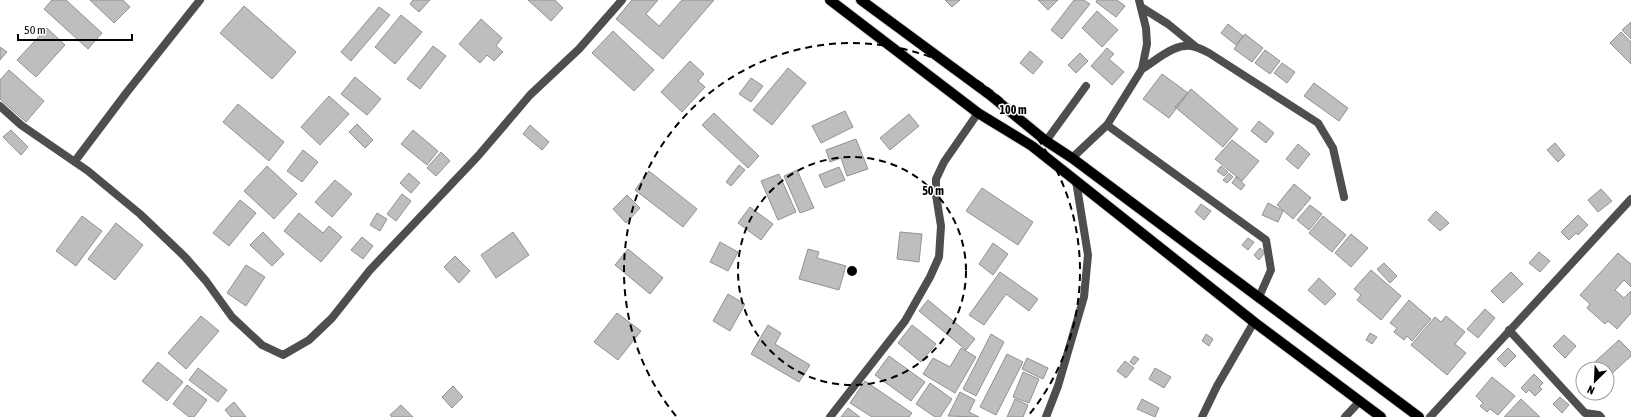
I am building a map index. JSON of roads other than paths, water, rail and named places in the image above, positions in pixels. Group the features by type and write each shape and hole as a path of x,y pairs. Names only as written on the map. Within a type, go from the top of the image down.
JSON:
{"main road":[{"path":"830,0 978,113 1032,146 1254,322 1381,417"},
{"path":"860,0 990,95 1046,141 1072,158 1419,417"}],"street":[{"path":"75,161 127,92 200,0"},
{"path":"0,106 21,125 75,161 140,214 185,257 206,281 232,317 262,345 283,355 309,340 332,318 370,270 478,156 530,95 579,49 622,0"},
{"path":"1140,3 1195,46 1209,53 1318,123 1333,148 1344,197"},
{"path":"1072,158 1107,125 1142,69 1147,44 1146,28 1140,3"},
{"path":"1142,69 1174,49 1184,46 1195,46"},
{"path":"1046,141 1086,86"},
{"path":"830,417 905,321 930,277 939,257 941,226 936,195 936,179 944,162 978,113"},
{"path":"1107,125 1266,240 1271,270 1259,297"},
{"path":"1046,417 1058,386 1084,297 1088,256 1076,181"},
{"path":"1430,417 1631,199"},
{"path":"1202,417 1254,322"},
{"path":"1509,330 1585,413 1599,415 1601,417"},
{"path":"1345,417 1360,401"}]}
